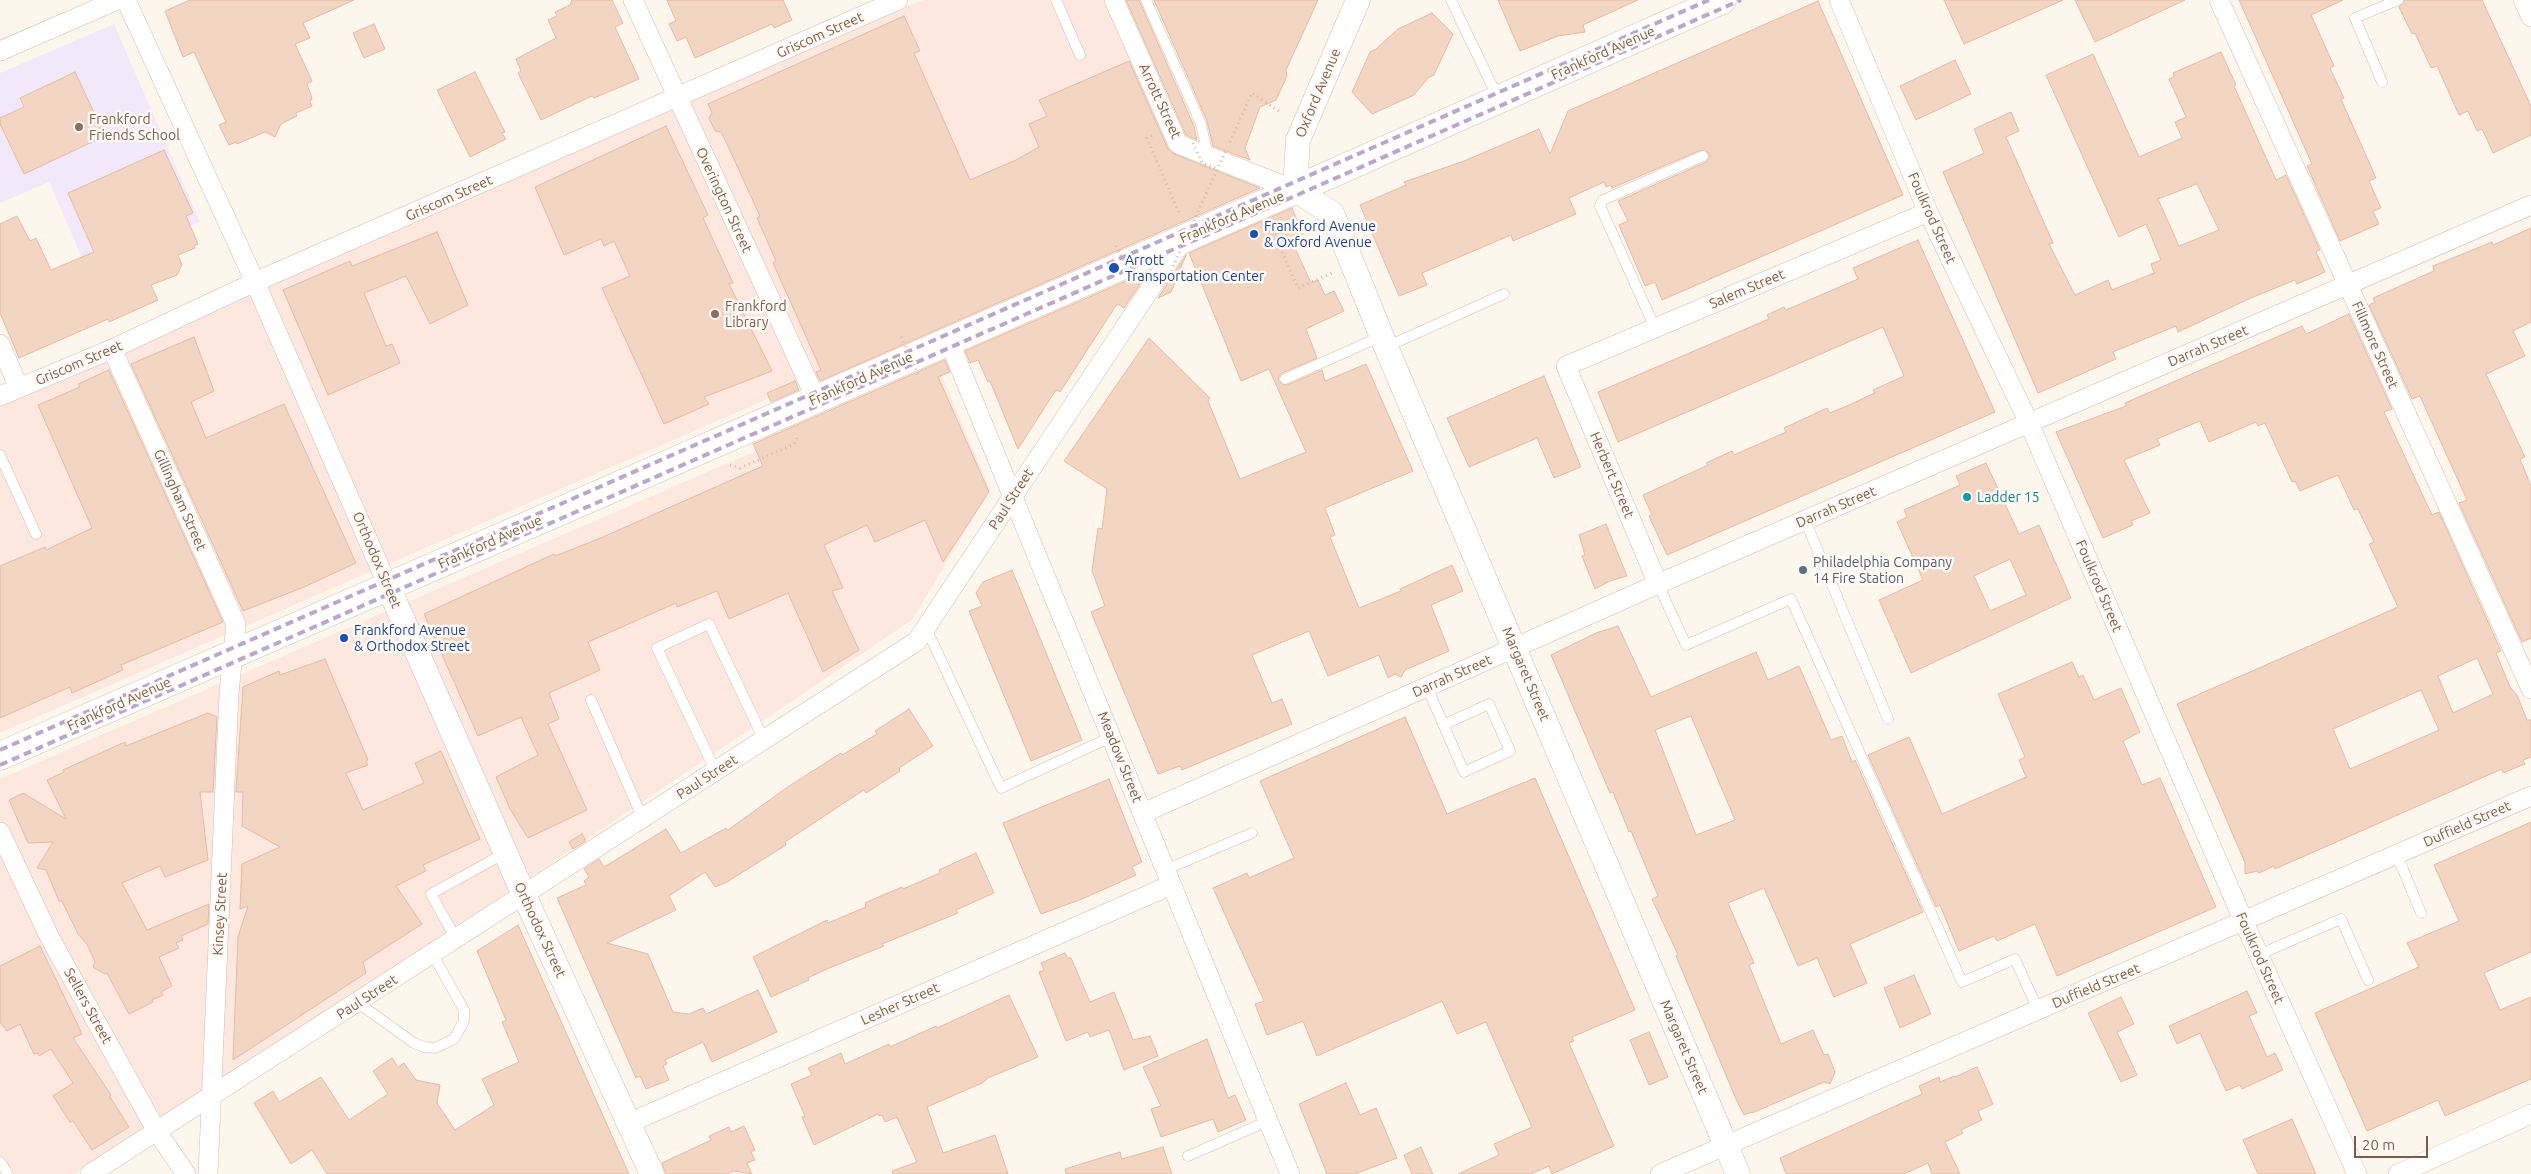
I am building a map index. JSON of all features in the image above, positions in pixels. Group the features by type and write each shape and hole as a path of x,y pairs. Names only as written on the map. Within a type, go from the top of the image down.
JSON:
{"main road":[{"name":"Frankford Avenue","path":"0,756 949,341 1182,225 1295,190 1722,0"}],"street":[{"path":"0,51 117,0"},
{"name":"Orthodox Street","path":"126,0 255,282 524,895 652,1174"},
{"name":"Overington Street","path":"632,0 816,399"},
{"name":"Griscom Street","path":"0,396 112,350 255,282 898,0"},
{"name":"Arrott Street","path":"1114,0 1178,144 1213,162 1295,190"},
{"name":"Oxford Avenue","path":"1295,190 1298,140 1358,0"},
{"name":"Foulkrod Street","path":"1839,0 1928,212 2029,423 2258,955 2357,1174"},
{"name":"Fillmore Street","path":"2219,0 2531,689"},
{"path":"2523,0 2531,17"},
{"name":"Margaret Street","path":"1295,190 1332,214 1384,341 1738,1174"},
{"name":"Darrah Street","path":"1143,813 1658,584 2531,205"},
{"name":"Salem Street","path":"1566,366 1928,212"},
{"name":"Paul Street","path":"90,1174 156,1130 433,955 917,641 1012,497 1182,225"},
{"name":"Meadow Street","path":"949,341 1290,1174"},
{"path":"0,344 19,388"},
{"name":"Gillingham Street","path":"112,350 236,624 234,654"},
{"name":"Herbert Street","path":"1566,366 1658,584"},
{"name":"Kinsey Street","path":"208,1174 230,693 234,654"},
{"name":"Duffield Street","path":"1660,1174 2531,796"},
{"name":"Sellers Street","path":"0,832 50,938 156,1130 186,1174"},
{"name":"Lesher Street","path":"629,1123 1168,877"},
{"path":"2398,1174 2531,1114"}],"lane":[{"path":"1056,0 1080,55"},
{"path":"1146,0 1201,124 1213,162"},
{"path":"1451,0 1498,99"},
{"path":"2382,82 2355,18 2398,0"},
{"path":"1655,328 1600,206 1603,200 1703,156"},
{"path":"1285,379 1504,294"},
{"path":"0,455 36,534"},
{"path":"1805,520 1888,719"},
{"path":"1658,584 1686,645 1791,599 1962,982 2015,958 2038,1010"},
{"path":"716,772 658,648 709,624 764,740"},
{"path":"926,628 1001,788 1111,737"},
{"path":"1427,687 1464,772 1510,751 1489,704 1444,725"},
{"path":"591,700 643,819"},
{"path":"1168,877 1252,833"},
{"path":"456,939 431,894 506,852"},
{"path":"2397,855 2421,913"},
{"path":"2258,955 2340,919 2368,980"},
{"path":"358,1003 414,1043 424,1047 435,1048 454,1039 464,1021 464,1010 433,955"},
{"path":"1188,1156 1268,1120"},
{"path":"0,1162 8,1174"}],"path":[{"path":"1167,280 1213,162 1252,93 1280,112"},
{"path":"1147,138 1182,225"},
{"path":"1193,144 1202,163 1213,162"},
{"path":"1274,234 1298,288 1352,264"},
{"path":"1116,246 1134,281"},
{"path":"901,337 919,376"},
{"path":"740,468 794,444 798,435"}],"shaded area":[{"path":"923,0 1106,0 1202,210 0,733 0,404"},
{"name":"Frankford Friends School","path":"114,24 200,222 88,271 49,182 0,203 0,73"},
{"path":"940,371 990,490 912,620 534,875 75,1174 0,1174 0,779"}],"building":[{"path":"190,0 354,0 303,23 310,38 295,44 312,81 307,84 312,98 310,102 312,106 296,113 297,116 281,124 275,137 265,132 237,144 236,142 229,145 219,125 226,122 194,52 183,57 165,11"},
{"path":"572,0 612,0 623,23 615,27 639,79 594,98 592,96 541,120 518,73 521,71 516,59 556,38 548,20 557,16 555,12 570,5"},
{"path":"667,0 783,0 792,20 774,28 772,24 695,58 686,37 677,41 669,24 676,21"},
{"path":"1126,0 1139,0 1194,126 1197,140 1186,135"},
{"path":"1154,0 1318,0 1286,70 1287,76 1276,100 1260,107 1245,148 1250,160 1213,146 1207,121"},
{"path":"1498,0 1638,0 1583,25 1585,32 1558,36 1520,51"},
{"path":"1944,0 2063,0 1964,44"},
{"path":"2075,0 2185,0 2095,42"},
{"path":"2239,0 2343,0 2311,15 2334,66 2330,68 2344,98 2341,99 2376,178 2369,181 2381,208 2373,211 2379,224 2340,241 2307,166 2312,164"},
{"path":"2405,0 2482,0 2531,106 2531,135 2493,153 2482,129 2477,131 2468,111 2459,115 2437,66 2431,68 2415,33 2412,34 2399,7"},
{"path":"1818,1 1903,195 1662,300 1655,282 1645,286 1619,225 1628,221 1618,201 1706,162 1710,157 1709,153 1701,150 1612,188 1611,185 1606,187 1604,182 1569,198 1576,214 1513,241 1511,235 1422,273 1427,285 1399,296 1360,205 1406,185 1404,182 1464,161 1539,129 1550,154 1568,111"},
{"path":"1432,13 1453,34 1434,75 1428,78 1414,95 1372,114 1352,92 1370,52 1398,29"},
{"path":"904,16 920,51 914,53 970,180 1016,160 1039,147 1029,124 1047,116 1039,100 1129,61 1168,149 1174,154 1260,188 820,381 816,372 821,370 773,263 776,261 757,218 760,216 721,132 715,131 709,118 712,113 708,104"},
{"path":"374,24 385,49 364,58 353,33"},
{"path":"2221,52 2276,180 2286,175 2320,250 2316,252 2325,272 2297,284 2295,280 2178,332 2176,326 2113,352 2116,359 2038,393 1943,172 1984,153 1974,129 2011,112 2019,131 2006,137 2053,243 2049,244 2075,295 2108,280 2112,290 2154,273 2151,264 2161,260 2146,224 2119,237 2046,75 2093,54 2139,157 2182,138 2175,122 2186,117 2169,79 2174,77 2173,73","holes":["2197,184 2219,230 2179,246 2158,199"]},
{"path":"1955,60 1971,94 1916,120 1900,86"},
{"path":"75,72 105,136 24,174 0,124 0,118 24,107 20,98"},
{"path":"475,72 505,132 502,133 506,139 470,157 437,90"},
{"path":"666,126 708,215 703,218 733,283 729,284 772,371 704,397 709,404 664,424 602,288 630,276 614,241 604,246 601,239 564,255 535,187"},
{"path":"164,150 193,213 186,216 198,244 194,246 195,248 178,255 182,265 177,275 151,285 158,300 109,322 108,319 19,358 0,313 0,224 17,216 30,241 36,238 51,270 94,252 68,193"},
{"path":"1292,208 1303,234 1291,239 1311,283 1318,280 1325,295 1334,291 1344,311 1306,329 1317,358 1282,373 1278,378 1279,382 1287,385 1322,370 1325,381 1366,364 1413,471 1325,508 1335,535 1330,537 1359,608 1401,591 1400,589 1452,565 1463,591 1431,605 1449,651 1405,670 1401,677 1395,674 1388,678 1379,655 1328,676 1309,631 1252,655 1272,703 1282,699 1292,724 1182,770 1180,766 1158,774 1091,612 1105,606 1092,571 1098,528 1102,529 1107,489 1064,461 1149,338 1210,398 1208,401 1240,479 1306,452 1269,369 1241,381 1189,253"},
{"path":"2531,228 2531,322 2513,331 2525,356 2486,374 2525,457 2520,459 2531,486 2531,638 2522,642 2459,503 2467,500 2420,396 2412,399 2369,305 2375,302 2373,298 2434,271 2433,266 2492,242 2493,245"},
{"path":"437,232 468,305 430,324 406,276 364,293 386,346 392,344 400,363 328,395 283,290 350,261 352,266"},
{"path":"1918,240 1995,412 1667,555 1649,516 1652,515 1643,495 1708,465 1706,463 1732,451 1734,455 1786,432 1784,428 1827,408 1830,413 1849,405 1875,393 1873,390 1904,376 1883,327 1618,442 1598,392 1769,319 1767,315 1784,307 1786,310 1858,279 1853,268"},
{"path":"1186,255 1171,292 1158,298"},
{"path":"1149,271 1124,308 1117,304 1060,392 1056,390 1018,449 990,381 988,382 978,360 970,363 965,351"},
{"path":"2349,314 2392,409 2384,412 2432,515 2439,512 2501,651 2496,653 2510,687 2517,695 2527,720 2531,720 2531,757 2523,760 2525,764 2503,773 2502,769 2275,869 2274,866 2259,873 2257,871 2245,874 2245,863 2177,704 2398,607 2369,544 2374,542 2358,509 2354,510 2338,475 2300,491 2295,481 2292,482 2265,423 2258,426 2256,422 2209,442 2200,421 2157,439 2160,445 2124,460 2150,513 2131,521 2133,525 2103,538 2056,432 2126,406 2125,403 2302,326 2306,334","holes":["2477,658 2493,694 2453,713 2438,676","2421,690 2439,730 2350,769 2333,729"]},
{"path":"194,337 214,391 191,402 206,438 284,404 356,563 304,587 243,611 131,364"},
{"path":"945,360 950,372 938,377 989,492 943,562 925,520 875,542 867,525 824,545 843,588 832,591 859,650 823,672 788,593 729,619 717,591 677,607 676,603 588,642 600,670 549,693 559,719 548,724 587,810 528,838 510,809 496,777 538,755 521,717 478,736 424,614 554,554 555,556 603,537 763,466 753,444"},
{"path":"109,370 223,622 121,665 123,670 72,693 70,687 0,718 0,566 45,547 46,550 92,528 38,405 80,387 78,384"},
{"path":"1544,376 1581,467 1554,478 1537,438 1469,467 1447,418"},
{"path":"795,381 799,390 771,402 767,393"},
{"path":"1986,463 2019,534 2039,525 2071,598 1911,673 1879,600 1923,580 1897,522 1907,517 1904,510 1960,485 1956,476","holes":["2010,559 2026,595 1990,611 1974,576"]},
{"path":"1606,524 1627,576 1610,581 1595,589 1582,556 1585,555 1579,535"},
{"path":"1012,570 1082,740 1031,761 969,611 982,606 976,593 983,582"},
{"path":"1618,626 1651,697 1756,652 1768,680 1799,666 1831,740 1842,736 1852,762 1855,760 1923,912 1850,944 1867,983 1834,997 1817,958 1798,966 1764,888 1728,903 1754,963 1749,965 1781,1044 1813,1030 1824,1055 1828,1054 1835,1072 1830,1084 1824,1082 1744,1115 1676,956 1678,955 1652,899 1658,896 1631,831 1629,832 1613,792 1610,793 1551,655 1596,633","holes":["1691,716 1735,820 1696,835 1655,730"]},
{"path":"325,659 368,760 366,761 368,765 346,773 363,810 424,783 415,763 441,751 480,839 423,865 426,871 396,886 422,924 363,962 366,973 233,1060 238,937 248,906 240,909 242,864 280,847 242,826 243,792 236,792 243,687 279,671 280,675"},
{"path":"2072,662 2079,677 2083,675 2094,700 2121,688 2140,732 2123,741 2142,785 2160,778 2216,907 2057,976 2035,924 1997,941 1994,936 1959,951 1940,905 1936,907 1868,755 1909,737 1942,814 2026,777 2019,760 2025,757 1998,694"},
{"path":"909,709 933,746 899,768 900,771 866,793 864,790 785,842 786,845 727,882 715,887 705,872 669,896 676,910 607,943 648,954 673,1012 689,1014 703,1008 706,1014 758,990 777,1032 712,1062 703,1042 665,1060 667,1064 663,1066 669,1080 646,1089 640,1076 636,1078 557,898 586,885 584,881 589,877 584,869 599,859 604,867 666,829 681,853 726,828 728,830 789,786 841,753 842,755 877,734 875,731"},
{"path":"208,713 217,717 213,792 200,792 208,860 165,877 160,866 122,883 147,930 209,904 208,924 181,936 183,940 176,943 179,948 159,957 172,986 161,992 163,995 152,1000 153,1002 129,1014 107,973 105,974 93,967 95,962 87,944 78,934 62,901 59,901 46,870 37,868 53,842 28,843 9,800 23,793 66,819 47,780 64,772 63,770 125,742 126,746"},
{"path":"1405,717 1447,814 1535,778 1635,1010 1572,1037 1574,1041 1569,1043 1614,1146 1552,1174 1549,1166 1531,1174 1458,1174 1499,1155 1494,1144 1532,1127 1486,1022 1457,1034 1442,1001 1317,1056 1303,1021 1267,1035 1255,1004 1264,1001 1213,888 1247,873 1249,878 1294,858 1260,781"},
{"path":"1109,779 1142,862 1132,867 1136,875 1082,899 1041,914 1003,823"},
{"path":"2531,822 2531,952 2484,973 2500,1010 2531,997 2531,1079 2445,1116 2438,1100 2367,1131 2315,1013 2419,967 2407,943 2459,921 2434,865"},
{"path":"582,834 586,841 573,849 569,842"},
{"path":"976,853 994,893 956,910 958,913 882,944 884,946 827,969 808,978 809,980 771,997 753,957 827,920 828,923 866,907 865,903 940,873 939,870"},
{"path":"518,925 629,1174 327,1174 312,1150 291,1164 254,1103 273,1091 279,1102 321,1077 349,1120 388,1094 373,1071 392,1058 398,1067 404,1063 416,1080 440,1085 437,1103 455,1130 494,1105 482,1079 519,1062 502,1022 506,1020 477,951"},
{"path":"40,946 82,1034 73,1038 111,1095 110,1097 129,1127 92,1150 73,1121 70,1122 53,1096 73,1083 51,1049 39,1056 38,1053 34,1054 20,1024 7,1031 0,1022 0,966"},
{"path":"1065,953 1068,958 1071,958 1090,1002 1114,992 1133,1040 1150,1036 1158,1056 1124,1070 1109,1030 1090,1037 1088,1032 1066,1041 1039,972 1044,970 1041,963"},
{"path":"1914,975 1931,1014 1900,1028 1884,988"},
{"path":"2247,991 2257,1013 2249,1016 2267,1057 2275,1053 2283,1070 2242,1089 2240,1085 2226,1091 2200,1033 2177,1044 2169,1026"},
{"path":"1009,995 1038,1057 927,1107 943,1153 995,1135 1008,1174 893,1174 892,1171 917,1162 897,1117 885,1122 882,1115 879,1116 878,1114 814,1145 802,1117 805,1116 791,1084 812,1075 808,1068 841,1053 845,1064 889,1044 890,1047 936,1026 937,1028"},
{"path":"2121,997 2134,1024 2117,1032 2137,1075 2121,1082 2088,1013"},
{"path":"1649,1032 1668,1077 1649,1085 1630,1040"},
{"path":"1207,1039 1228,1098 1235,1095 1246,1120 1218,1132 1213,1119 1161,1137 1151,1109 1161,1106 1143,1067"},
{"path":"1977,1067 1993,1104 1978,1111 1982,1120 1961,1130 1963,1133 1945,1142 1960,1174 1932,1174 1928,1163 1904,1174 1786,1174 1780,1158 1922,1094 1919,1086 1939,1077 1940,1082"},
{"path":"1346,1083 1360,1115 1376,1108 1397,1158 1355,1174 1327,1174 1299,1104"},
{"path":"2292,1119 2316,1174 2258,1174 2243,1140"},
{"path":"744,1126 755,1150 751,1152 755,1160 747,1163 752,1174 734,1171 727,1174 666,1174 662,1163 711,1140 709,1136 729,1127 731,1132"},
{"path":"1163,1147 1172,1174 1066,1174 1065,1169 1120,1152 1122,1159"},
{"path":"1421,1147 1433,1174 1412,1174 1404,1155"}],"railway":[{"path":"0,750 1709,0"},
{"path":"0,765 1741,0"}],"place":[{"name":"Frankford Friends School","path":"79,127"},
{"name":"Frankford Avenue & Oxford Avenue","path":"1254,234"},
{"name":"Arrott Transportation Center","path":"1114,268"},
{"name":"Frankford Library","path":"715,314"},
{"name":"Ladder 15","path":"1967,497"},
{"name":"Philadelphia Company 14 Fire Station","path":"1803,570"},
{"name":"Frankford Avenue & Orthodox Street","path":"344,638"}]}
